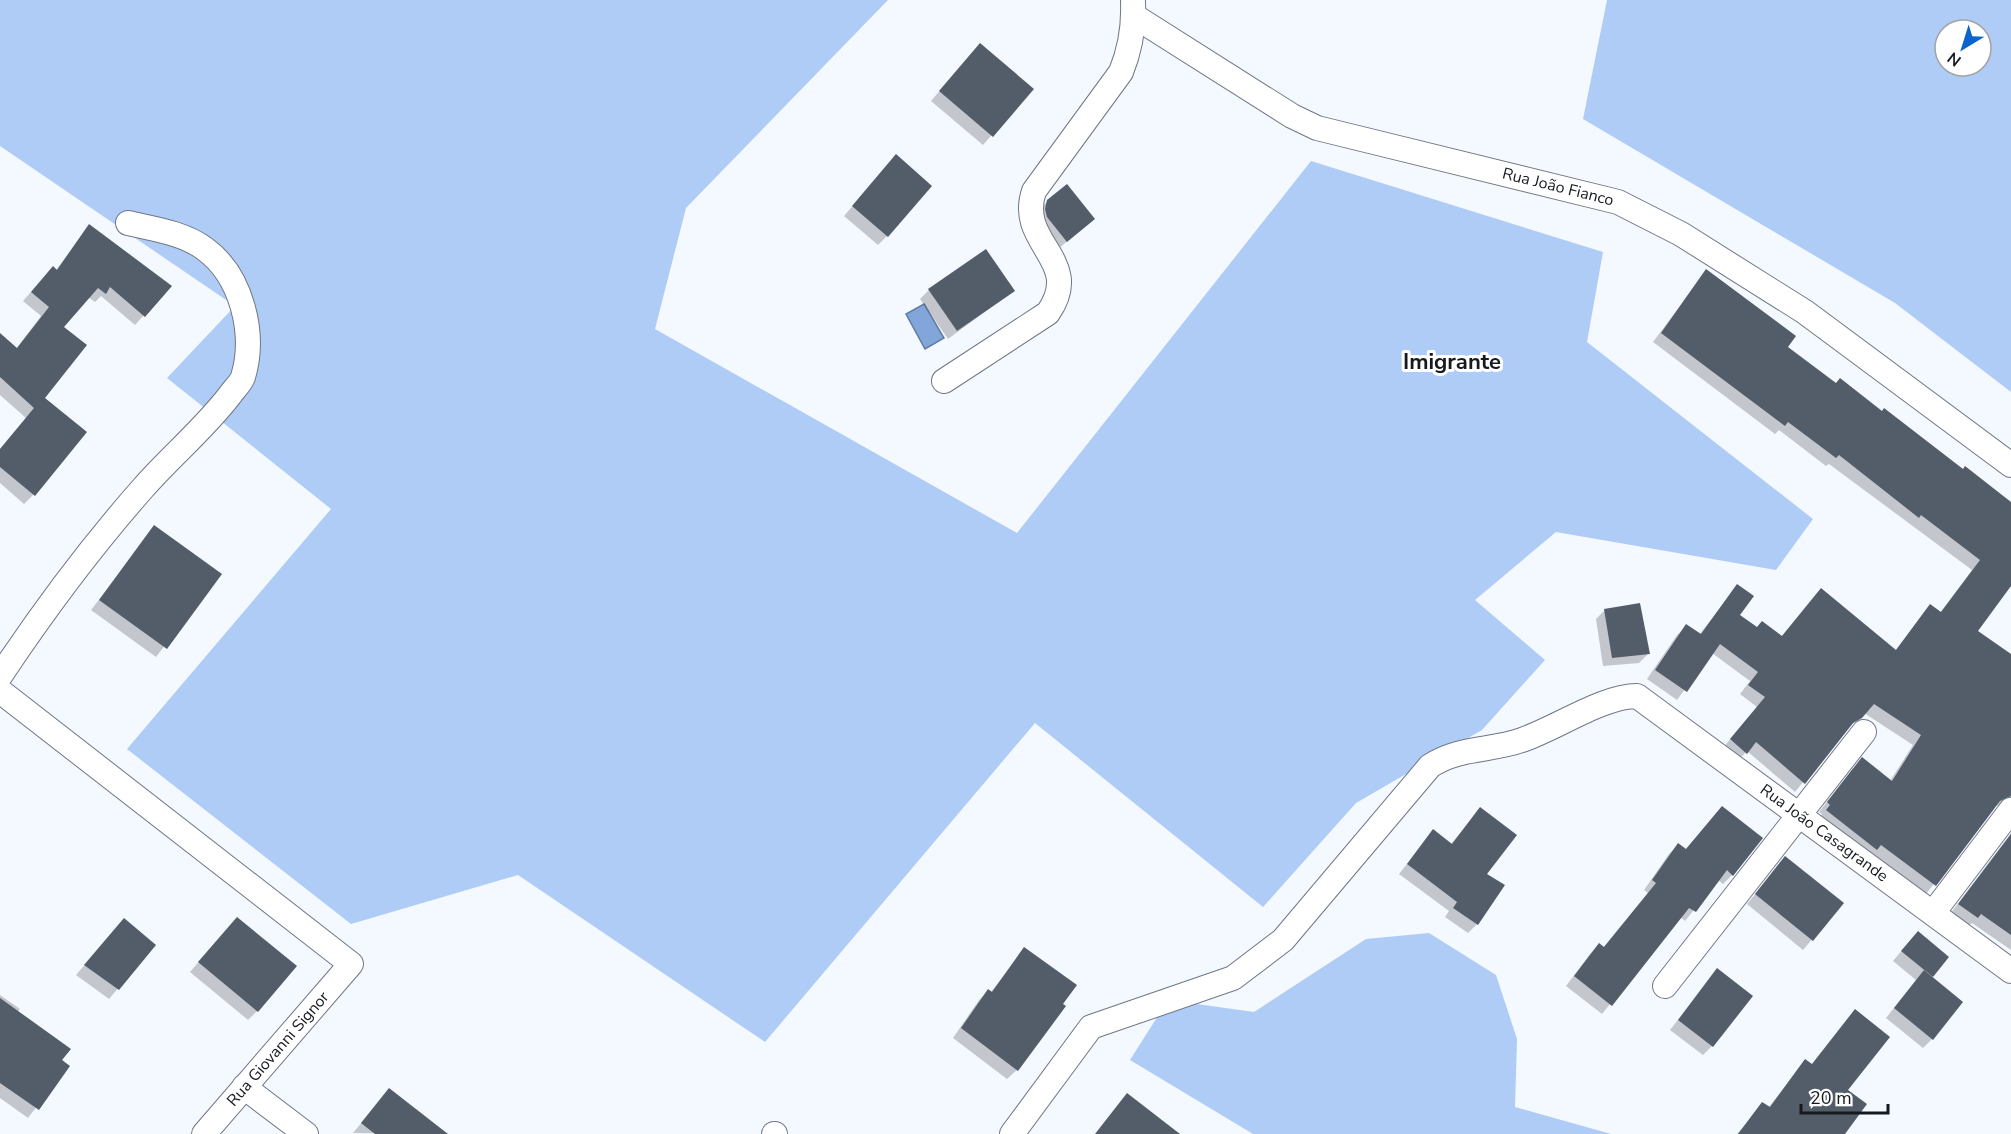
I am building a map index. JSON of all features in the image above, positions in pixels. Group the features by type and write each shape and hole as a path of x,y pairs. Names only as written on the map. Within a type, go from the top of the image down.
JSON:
{"street":[{"path":"944,381 1048,313 1056,302 1061,290 1061,277 1031,221 1029,205 1034,191 1120,72 1127,57 1133,8"},
{"name":"Rua João Fianco","path":"1133,8 1292,116 1317,128 1618,202 1681,234 1805,312 2011,465"},
{"path":"0,676 50,602 87,554 144,486 213,417 242,379 248,345 247,320 221,263 204,248 185,238 128,223"},
{"name":"Rua Giovanni Signor","path":"0,691 351,963 204,1134"},
{"name":"Rua João Casagrande","path":"1012,1134 1091,1027 1233,978 1282,940 1372,837 1419,776 1442,758 1456,753 1521,741 1564,724 1613,698 1637,696 2011,971"},
{"path":"1665,986 1864,732"},
{"path":"1933,913 2011,810"},
{"path":"244,1087 306,1134"}],"shaded area":[{"path":"0,0 888,0 686,208 655,329 1017,533 1311,161 1603,252 1587,342 1813,519 1776,570 1556,532 1475,600 1545,660 1482,730 1356,803 1263,907 1035,723 765,1042 518,875 351,924 127,749 331,509 167,378 235,306 0,146"},
{"path":"1607,0 2011,0 2011,392 1895,303 1583,119"},
{"path":"924,304 944,338 925,349 906,314"},
{"path":"1429,933 1496,975 1517,1039 1515,1107 1611,1134 1253,1134 1130,1060 1168,1000 1254,1012 1366,939"}],"building":[{"path":"980,43 1034,89 993,137 939,91"},
{"path":"896,154 932,186 888,237 852,206"},
{"path":"1067,184 1095,219 1067,242 1047,217 1045,209 1047,200"},
{"path":"89,224 172,286 145,317 110,287 106,294 98,288 64,327 87,345 45,398 87,432 35,496 0,467 0,449 34,408 0,377 0,333 17,348 49,307 31,292 53,266 57,270"},
{"path":"986,249 1015,291 957,331 928,289"},
{"path":"1706,269 1796,336 1788,347 1836,383 1840,378 1882,411 1884,408 1963,469 1965,466 2011,502 2011,586 1978,631 2011,654 2011,796 2000,801 1936,886 1881,845 1877,850 1826,810 1830,805 1827,802 1862,757 1892,781 1921,735 1874,704 1862,718 1853,723 1805,784 1756,742 1747,754 1730,739 1765,697 1748,685 1758,672 1720,644 1687,692 1655,670 1686,624 1701,634 1737,584 1754,596 1740,615 1757,627 1762,621 1782,636 1821,588 1896,650 1930,604 1941,612 1980,560 1921,515 1919,518 1839,455 1836,458 1788,422 1785,426 1661,333"},
{"path":"154,525 222,574 167,649 99,600"},
{"path":"1640,603 1650,654 1612,658 1604,609"},
{"path":"1722,806 1763,838 1733,876 1727,870 1696,912 1689,908 1612,1006 1574,976 1599,943 1604,947 1656,883 1652,880 1678,843 1686,849"},
{"path":"1480,807 1517,835 1487,874 1505,885 1478,925 1453,908 1457,902 1407,864 1433,829 1452,844"},
{"path":"2011,834 2011,935 1981,914 1978,918 1958,904"},
{"path":"1785,856 1844,903 1813,941 1755,894"},
{"path":"237,917 297,966 258,1012 198,962"},
{"path":"124,918 156,945 119,990 84,965"},
{"path":"1918,931 1949,957 1933,977 1901,951"},
{"path":"1024,947 1077,985 1063,1004 1066,1006 1018,1071 961,1028 988,989 992,992"},
{"path":"1717,968 1753,996 1713,1047 1678,1020"},
{"path":"1924,970 1963,1002 1933,1040 1894,1008"},
{"path":"0,998 71,1049 62,1060 70,1066 39,1110 0,1083"},
{"path":"1855,1009 1890,1037 1848,1090 1867,1104 1845,1134 1738,1134 1762,1102 1770,1107 1805,1059 1812,1064"},
{"path":"389,1088 448,1134 375,1134 361,1123"},
{"path":"1127,1093 1180,1134 1095,1134"}],"district":[{"name":"Imigrante","path":"1452,362"}]}
